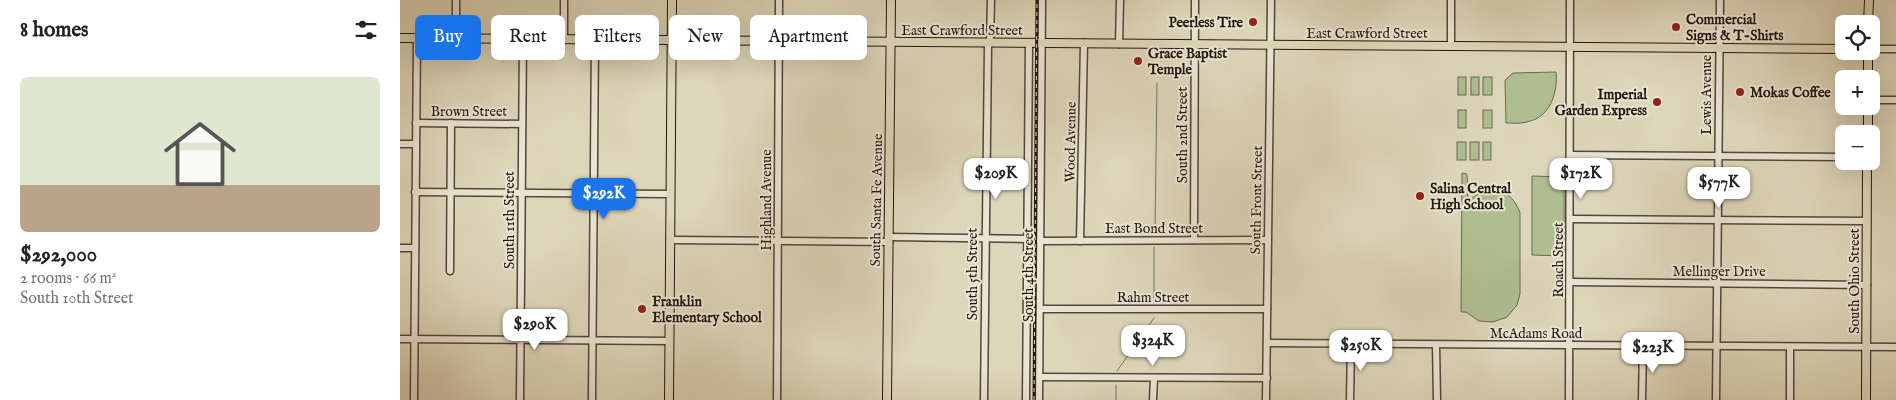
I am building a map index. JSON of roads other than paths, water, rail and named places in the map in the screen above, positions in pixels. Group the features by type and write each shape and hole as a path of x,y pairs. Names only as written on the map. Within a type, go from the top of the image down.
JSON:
{"main road":[{"path":"672,0 672,15"},
{"name":"South Santa Fe Avenue","path":"887,400 891,0"},
{"path":"1868,0 1868,15"},
{"name":"East Crawford Street","path":"400,38 415,38"},
{"name":"East Crawford Street","path":"867,42 1835,49"},
{"path":"669,400 671,60"},
{"name":"South Ohio Street","path":"1866,400 1867,170"}],"street":[{"path":"456,0 456,15"},
{"path":"564,0 564,15"},
{"name":"Highland Avenue","path":"780,0 780,15"},
{"name":"South 5th Street","path":"984,400 988,46 990,43 991,0"},
{"name":"South 4th Street","path":"1039,400 1042,0"},
{"path":"1119,44 1120,0"},
{"name":"South 2nd Street","path":"1194,240 1195,0"},
{"name":"South Front Street","path":"1266,400 1271,0"},
{"path":"1451,0 1451,46"},
{"name":"Roach Street","path":"1569,400 1570,0"},
{"name":"Lewis Avenue","path":"1716,400 1719,220 1718,48 1720,0"},
{"name":"South 4th Street","path":"1026,400 1030,43"},
{"name":"Wood Avenue","path":"1080,241 1084,43"},
{"path":"1880,49 1896,49"},
{"path":"414,400 417,60"},
{"name":"South 11th Street","path":"520,400 523,60"},
{"path":"592,400 595,60"},
{"name":"Highland Avenue","path":"776,400 779,60"},
{"path":"1880,100 1896,100"},
{"name":"Brown Street","path":"416,123 522,124"},
{"path":"450,271 452,123"},
{"path":"400,144 416,144"},
{"path":"1571,155 1835,157"},
{"path":"415,192 670,194"},
{"path":"1570,220 1867,221"},
{"path":"670,240 778,241 1028,238"},
{"name":"East Bond Street","path":"1040,241 1267,240"},
{"path":"400,248 415,248"},
{"name":"Mellinger Drive","path":"1570,282 1867,284"},
{"name":"Rahm Street","path":"1040,309 1267,309"},
{"path":"400,339 669,341"},
{"name":"McAdams Road","path":"1267,344 1896,348"},
{"path":"1350,400 1351,344"},
{"path":"1436,345 1437,400"},
{"path":"1642,400 1643,347"},
{"path":"1790,348 1790,400"},
{"path":"1039,377 1266,378"},
{"path":"1154,378 1154,400"}],"waterway":[{"path":"1155,232 1157,83"},
{"path":"1154,247 1154,302"},
{"path":"1117,371 1154,318"},
{"path":"1116,385 1116,400"}],"railway":[{"path":"1034,400 1037,0"}],"place":[{"name":"Peerless Tire","path":"1253,22"},
{"name":"Commercial Signs & T-Shirts","path":"1676,27"},
{"name":"Grace Baptist Temple","path":"1138,61"},
{"name":"Mokas Coffee","path":"1740,92"},
{"name":"Imperial Garden Express","path":"1657,102"},
{"name":"Salina Central High School","path":"1420,196"},
{"name":"Franklin Elementary School","path":"642,309"}]}
